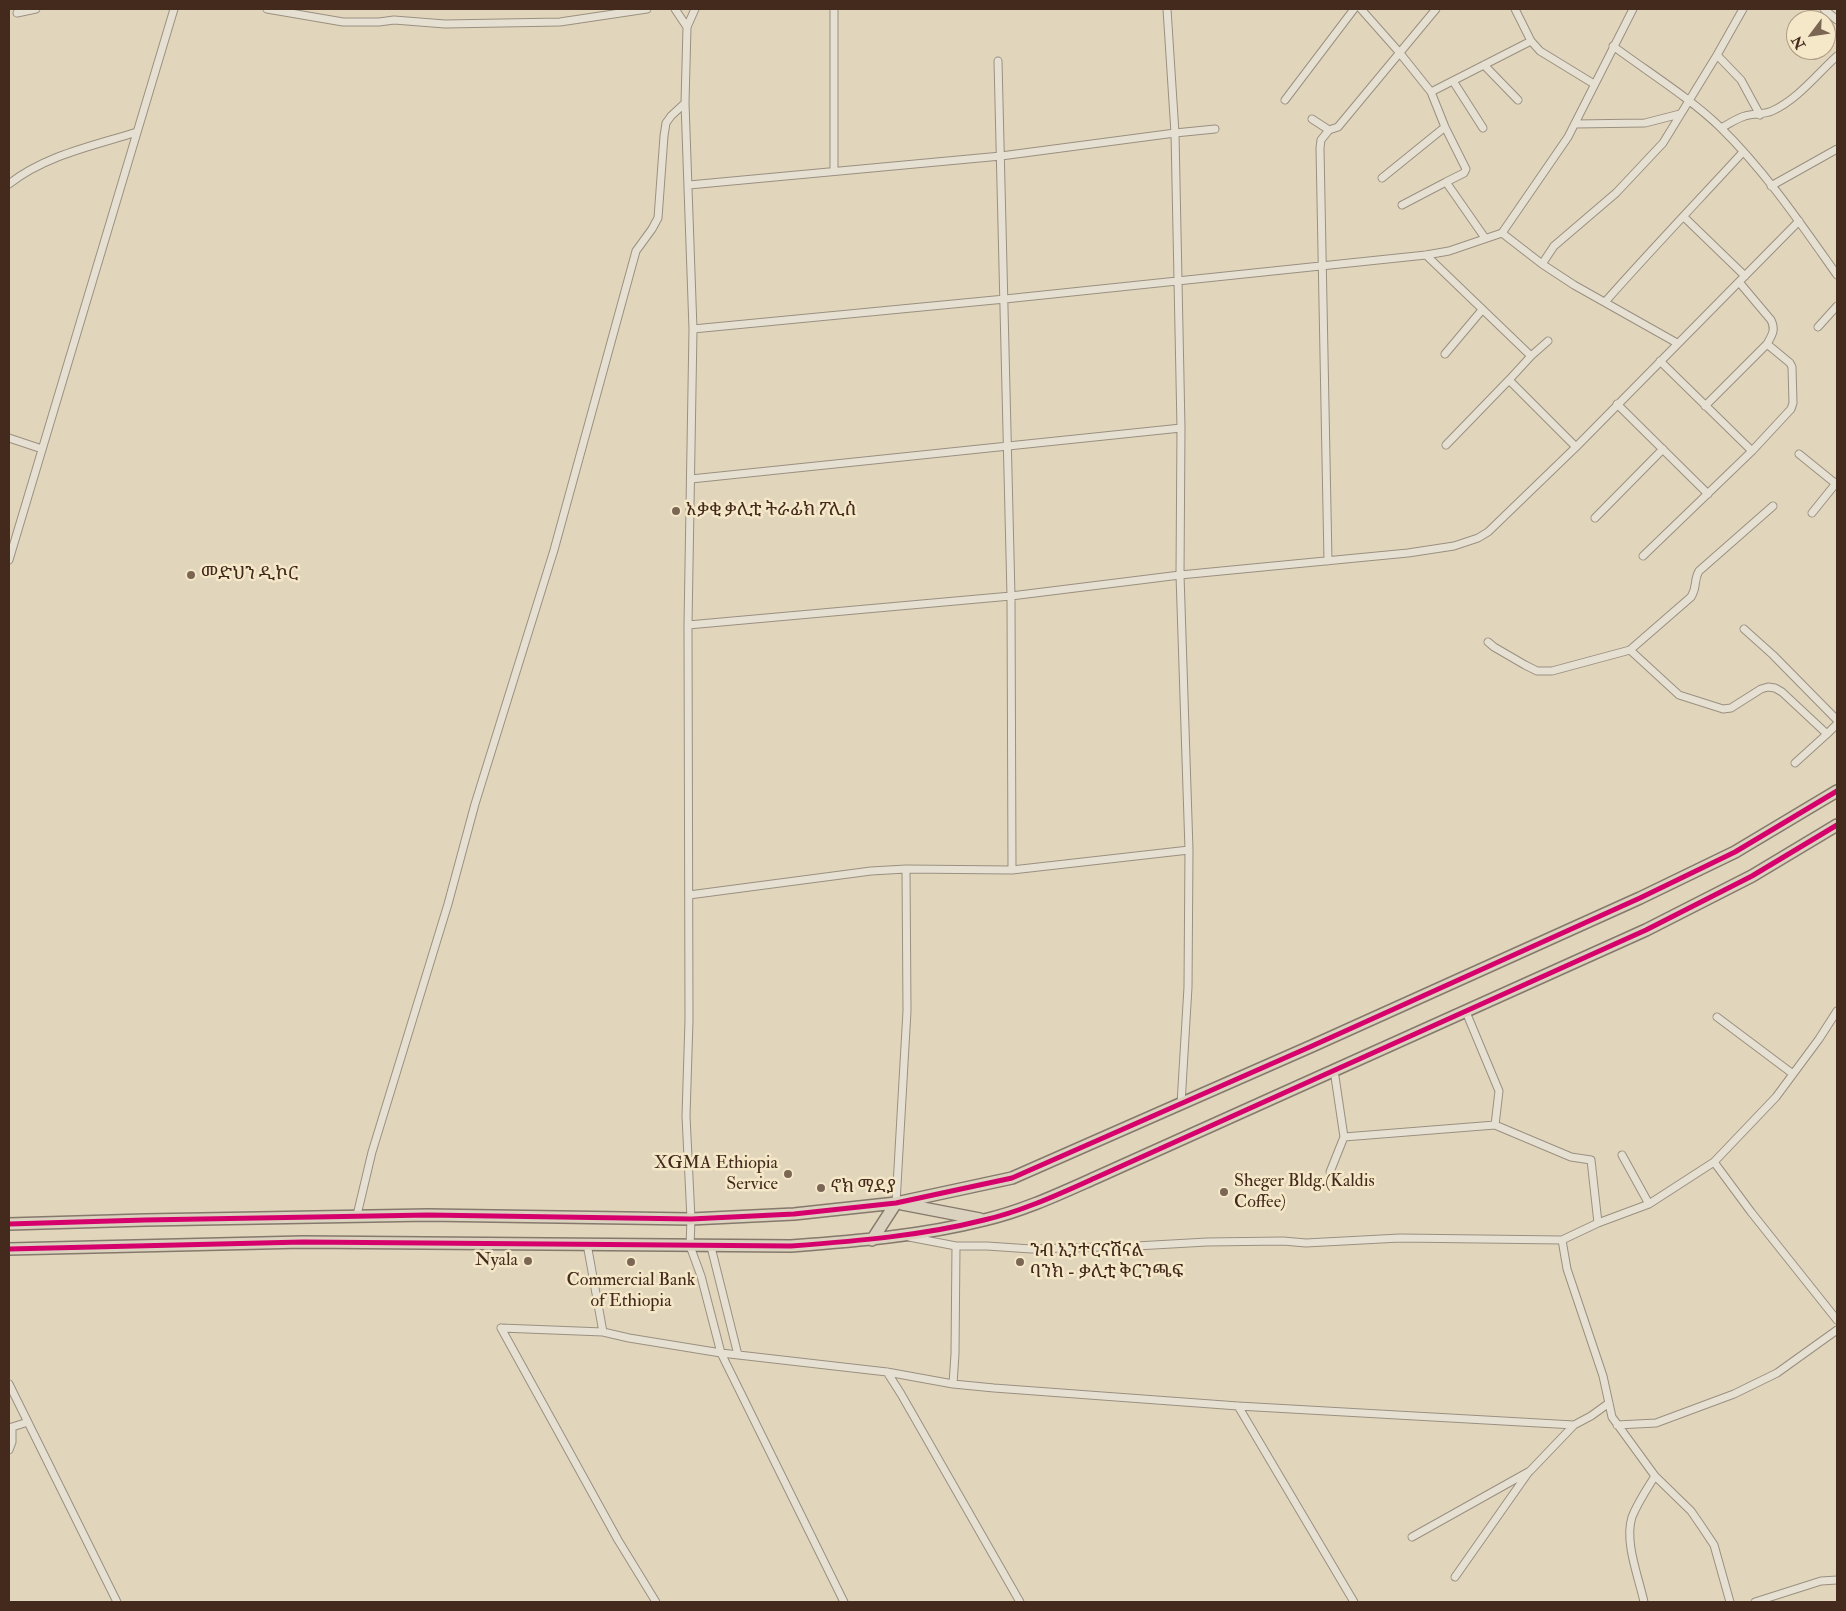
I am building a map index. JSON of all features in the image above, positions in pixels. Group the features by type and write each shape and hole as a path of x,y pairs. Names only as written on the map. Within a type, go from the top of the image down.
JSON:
{"main road":[{"path":"9,1224 357,1215 691,1219 794,1214 896,1203 1012,1178 1640,898 1735,852 1837,792"},
{"path":"9,1249 303,1242 791,1246 902,1236 936,1231 985,1220 1031,1206 1095,1178 1655,926 1752,876 1837,824"},
{"path":"896,1203 985,1220"},
{"path":"872,1240 896,1203"}],"street":[{"path":"18,9 17,14 36,9"},
{"path":"9,560 174,9"},
{"path":"267,9 343,22 394,20 445,24 560,22 647,9"},
{"path":"675,9 687,27"},
{"path":"695,9 687,27 685,103 693,329 692,479 688,625 690,895 686,1116 691,1219 690,1246 701,1276 721,1353 844,1602"},
{"path":"834,9 834,170"},
{"path":"1167,9 1175,133 1181,428 1180,575 1189,850 1188,988 1181,1104"},
{"path":"1285,100 1354,9"},
{"path":"1361,9 1400,52 1431,92 1445,127 1465,164 1466,169 1464,173 1402,205"},
{"path":"1328,561 1321,140 1329,130 1338,127 1436,9"},
{"path":"1515,9 1531,41 1547,56 1594,84"},
{"path":"693,329 1426,255 1449,251 1502,233 1568,137 1633,9"},
{"path":"1824,9 1837,20"},
{"path":"1542,264 1554,246 1616,193 1663,143 1717,55 1740,10"},
{"path":"1431,92 1531,41"},
{"path":"1613,46 1702,111 1721,128 1799,221 1837,275"},
{"path":"1717,55 1741,80 1760,115"},
{"path":"1721,128 1745,116 1760,115 1786,103 1798,94 1837,56"},
{"path":"998,61 1011,596 1012,870"},
{"path":"1484,65 1518,100"},
{"path":"1453,81 1483,128"},
{"path":"357,1215 372,1152 448,904 475,804 554,550 636,252 658,218 666,123 670,116 685,103"},
{"path":"1574,124 1645,123 1680,114"},
{"path":"1312,119 1329,130"},
{"path":"1382,178 1445,127"},
{"path":"689,185 834,170 1001,156 1215,129"},
{"path":"9,184 36,166 54,158 137,132"},
{"path":"1771,186 1837,149"},
{"path":"1605,302 1647,254 1684,217 1743,152"},
{"path":"1446,182 1485,238"},
{"path":"1684,217 1745,276"},
{"path":"688,625 1011,596 1180,575 1408,553 1454,546 1478,538 1488,532 1576,447 1799,221"},
{"path":"1502,233 1542,264 1574,285 1677,343"},
{"path":"1426,255 1531,356"},
{"path":"1705,406 1767,344 1774,332 1772,320 1739,282"},
{"path":"1818,327 1837,306"},
{"path":"1445,354 1482,310"},
{"path":"1446,446 1531,356 1548,341"},
{"path":"1642,556 1752,452 1791,409 1793,403 1792,367 1790,363 1767,344"},
{"path":"1660,361 1752,452"},
{"path":"1509,380 1576,447"},
{"path":"1617,404 1708,494"},
{"path":"692,479 1181,428"},
{"path":"9,438 42,449"},
{"path":"1596,518 1663,449"},
{"path":"1799,454 1836,483 1812,513"},
{"path":"1488,642 1504,654 1537,671 1552,671 1630,650 1690,597 1696,590 1696,577 1699,571 1774,506"},
{"path":"1744,629 1837,722 1827,734 1795,763"},
{"path":"1630,650 1679,695 1724,709 1731,708 1761,689 1775,688 1782,692 1827,734"},
{"path":"690,895 861,872 906,869 1012,870 1189,850"},
{"path":"896,1203 907,1011 906,869"},
{"path":"902,1236 956,1246 1030,1249 1207,1242 1283,1241 1306,1243 1400,1238 1562,1240 1598,1223 1649,1204 1714,1162 1776,1097 1820,1038 1837,1011"},
{"path":"1466,1012 1499,1091 1495,1125"},
{"path":"1717,1017 1793,1074"},
{"path":"1330,1172 1344,1137 1334,1070"},
{"path":"1344,1137 1495,1125 1571,1157 1591,1160 1598,1223"},
{"path":"1622,1154 1649,1204"},
{"path":"1714,1162 1751,1212 1837,1320"},
{"path":"1562,1240 1567,1269 1603,1376 1612,1417 1655,1476 1691,1511 1714,1545 1730,1602"},
{"path":"587,1244 603,1332"},
{"path":"711,1246 738,1355"},
{"path":"953,1384 956,1354 956,1246"},
{"path":"656,1602 618,1540 502,1328 603,1332 628,1338 721,1353 886,1372 953,1384 1238,1406 1574,1425"},
{"path":"1617,1425 1656,1423 1734,1394 1777,1373 1837,1330"},
{"path":"886,1372 901,1394 1020,1602"},
{"path":"9,1384 117,1602"},
{"path":"1455,1577 1530,1471 1574,1425 1609,1403"},
{"path":"1238,1406 1354,1602"},
{"path":"9,1450 12,1442 10,1428 28,1422"},
{"path":"1412,1537 1530,1471"},
{"path":"1644,1602 1631,1548 1630,1533 1632,1519 1639,1502 1655,1476"},
{"path":"1755,1602 1821,1581 1837,1580"}],"cycle path":[{"path":"9,1224 428,1215 691,1219 794,1214 896,1203 1012,1178 1312,1046 1640,898 1735,852 1837,791"},
{"path":"9,1249 303,1242 791,1246 888,1237 960,1226 1013,1212 1054,1196 1646,930 1752,876 1837,825"}],"place":[{"name":"አቃቂ ቃሊቲ ትራፊክ ፖሊስ","path":"676,511"},
{"name":"መድህን ዲኮር","path":"191,575"},
{"name":"XGMA Ethiopia Service","path":"788,1174"},
{"name":"ኖክ ማደያ","path":"821,1188"},
{"name":"Sheger Bldg.(Kaldis Coffee)","path":"1224,1192"},
{"name":"Nyala","path":"528,1261"},
{"name":"Commercial Bank of Ethiopia","path":"631,1262"},
{"name":"ንብ ኢንተርናሽናል ባንክ - ቃሊቲ ቅርንጫፍ","path":"1020,1262"}]}
